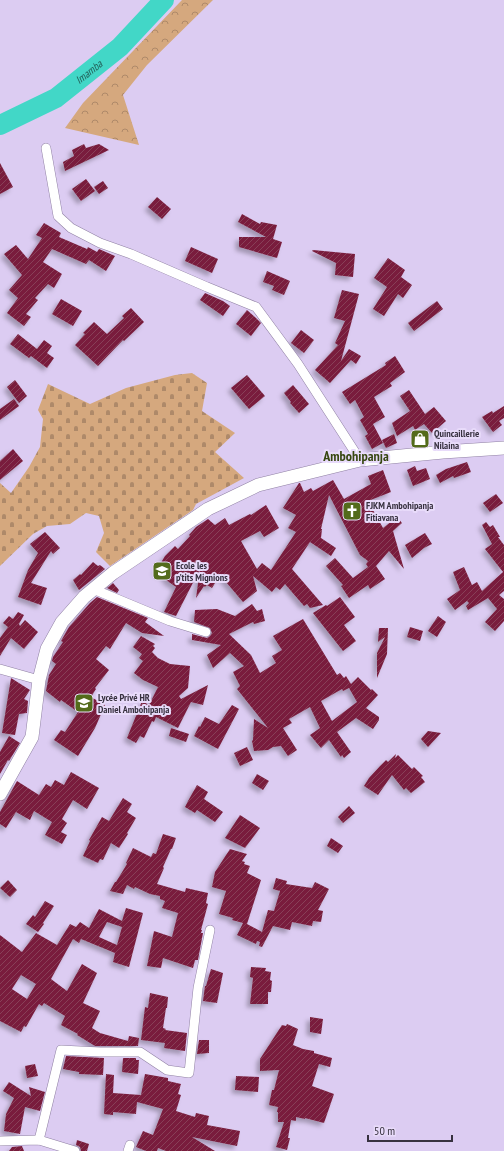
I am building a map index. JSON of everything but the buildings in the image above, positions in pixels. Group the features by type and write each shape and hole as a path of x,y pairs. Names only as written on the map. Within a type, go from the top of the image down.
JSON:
{"street":[{"path":"46,148 58,216 71,228 100,242 256,307 298,364 360,460"},
{"path":"0,794 32,737 39,680 47,649 62,622 84,597 113,573 208,509 258,485 360,460 504,448"},
{"path":"93,589 170,621 206,632"},
{"path":"0,669 39,680"},
{"path":"38,1140 61,1050 140,1052 167,1070 189,1073 198,988 210,930"},
{"path":"0,1141 38,1140 75,1151"}],"green space":[{"path":"182,0 213,0 147,65 123,95 139,145 65,128 83,103"},
{"path":"192,373 207,383 202,411 235,433 215,452 244,478 196,504 193,510 110,566 96,552 104,533 99,516 86,513 70,524 47,526 33,534 0,566 0,483 11,493 29,467 40,447 43,419 38,410 48,384 90,404 126,388 175,375"}],"waterway":[{"name":"Imamba","path":"0,125 56,98 120,47 164,0"}],"place":[{"name":"Quincaillerie Nilaina","path":"420,439"},
{"name":"FJKM Ambohipanja Fitiavana","path":"352,511"},
{"name":"Ecole les p’tits Mignions","path":"162,571"},
{"name":"Lycée Privé HR Daniel Ambohipanja","path":"84,703"}],"district":[{"name":"Ambohipanja","path":"356,456"}]}
